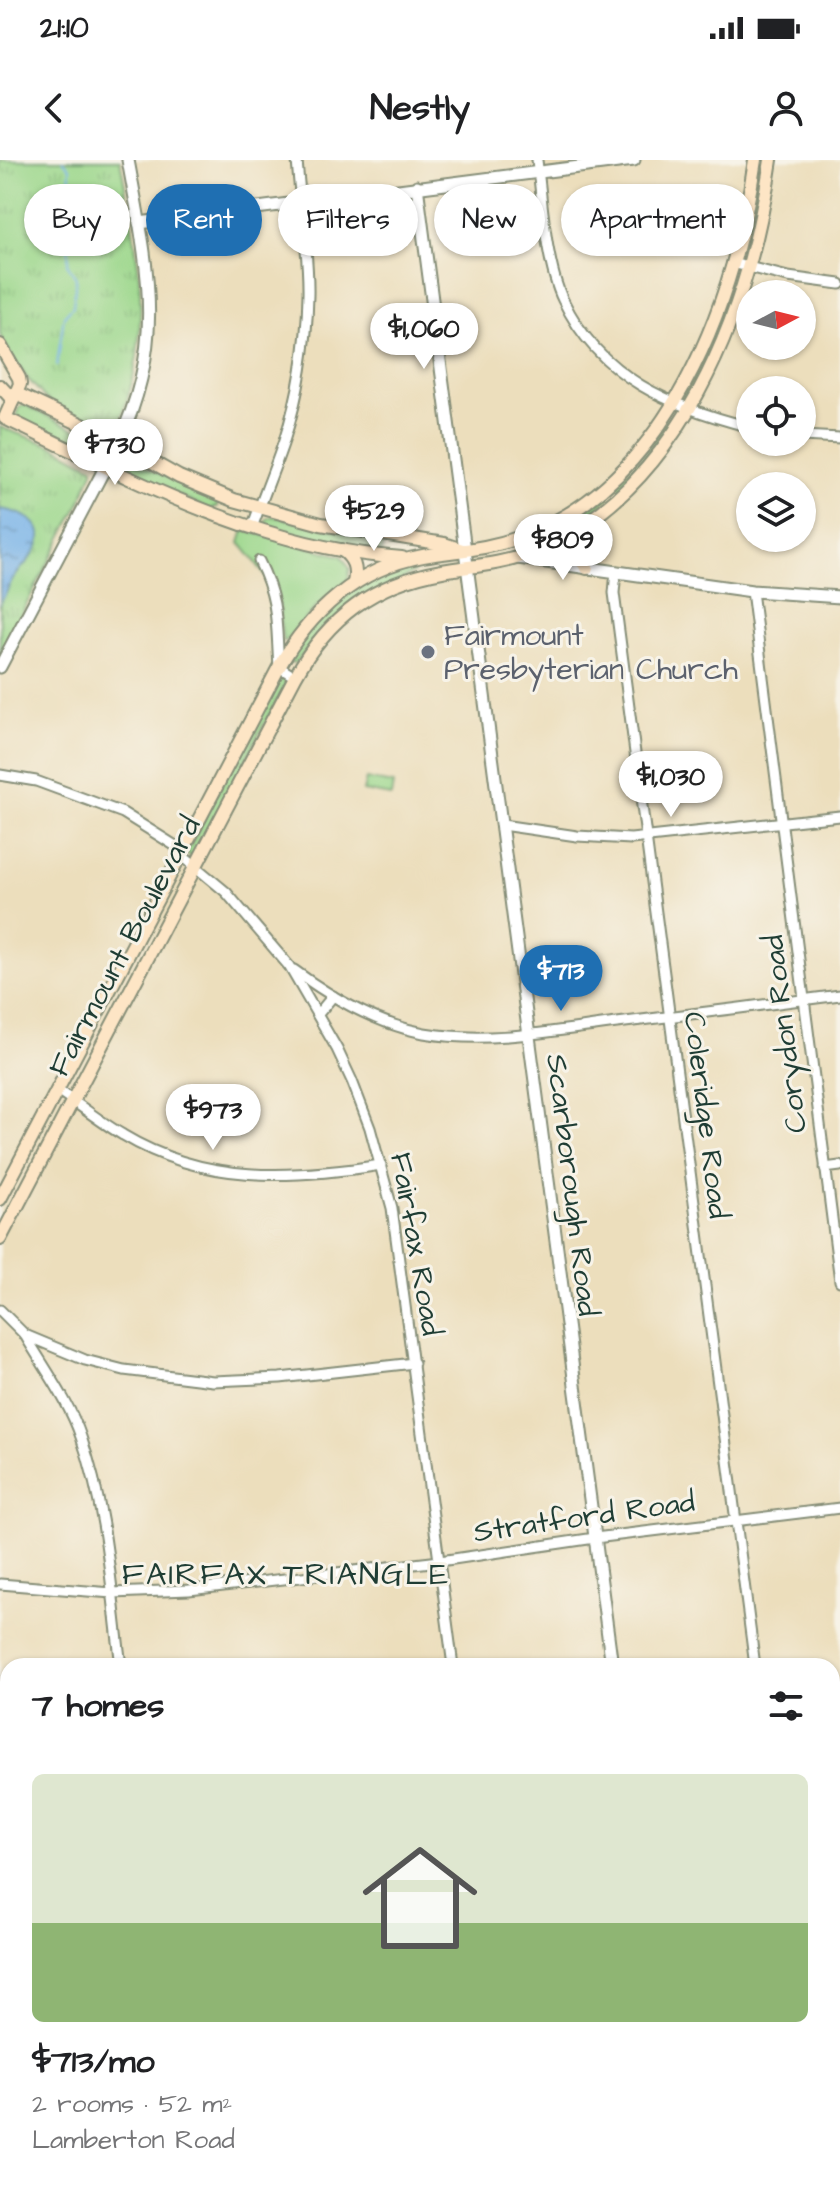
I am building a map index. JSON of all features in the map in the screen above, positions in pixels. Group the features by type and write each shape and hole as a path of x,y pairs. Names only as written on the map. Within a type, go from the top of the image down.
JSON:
{"main road":[{"name":"Fairmount Boulevard","path":"0,1199 279,667 305,626 354,583 380,570 409,559 467,551 527,535 569,515 608,486 640,453 673,402 704,341 732,263 755,160"},
{"name":"Fairmount Boulevard","path":"0,1239 306,656 340,617 366,598 408,578 533,552 580,527 631,487 660,453 688,408 721,343 759,227 771,160"},
{"path":"0,345 20,384 3,417 106,467 203,511 252,528 342,550 468,566"},
{"path":"0,387 14,397 118,443 179,477 234,500 321,524 444,544 467,551 518,557"},
{"path":"608,486 618,498"},
{"path":"580,527 574,547 587,568"},
{"path":"527,535 526,543 545,561"},
{"path":"342,550 354,563 354,583"}],"street":[{"path":"0,667 106,467 136,400 147,355 149,280 128,160"},
{"path":"297,160 299,184"},
{"path":"418,186 538,166 634,160"},
{"path":"538,166 550,256 562,299 585,336 607,361 639,386 688,408 736,423"},
{"name":"Scarborough Road","path":"418,193 611,1658"},
{"path":"139,223 278,205"},
{"path":"252,528 285,438 305,343 305,256"},
{"path":"732,263 810,281 840,284"},
{"path":"816,437 840,438"},
{"path":"518,557 752,591 840,597"},
{"path":"259,561 275,602 279,667 295,677"},
{"name":"Coleridge Road","path":"616,571 614,593 754,1658"},
{"name":"Corydon Road","path":"752,591 840,1281"},
{"name":"Fairfax Road","path":"0,775 36,781 123,813 170,843 226,892 289,966 318,1014 352,1081 370,1128 392,1208 452,1658"},
{"path":"502,825 577,836 631,839 840,816"},
{"path":"289,966 333,996 396,1026 472,1038 529,1034 840,995"},
{"path":"318,1014 333,996"},
{"path":"57,1090 124,1136 171,1157 224,1172 271,1176 334,1173 381,1165"},
{"path":"825,1168 840,1166"},
{"path":"0,1310 25,1335 81,1435 100,1502 120,1658"},
{"path":"25,1335 85,1360 124,1370 213,1381 280,1378 414,1363"},
{"name":"Stratford Road","path":"0,1584 112,1593 191,1590 440,1561 736,1519 840,1508"}],"green space":[{"path":"0,160 120,160 125,184 24,184 24,256 130,256 130,211 139,280 139,339 127,401 112,435 47,400 27,378 0,335"},
{"path":"758,160 768,160 754,223 754,184"},
{"path":"736,273 741,274 736,280 728,315 690,397 685,398 682,396"},
{"path":"25,405 105,444 104,454 100,458 21,421 17,416 20,406"},
{"path":"668,418 675,422 658,449 621,488 618,487 619,481 645,453"},
{"path":"0,427 55,447 93,467 93,471 79,505 0,654"},
{"path":"126,458 215,499 217,507 210,510 127,471 123,466"},
{"path":"607,495 609,498 577,525 538,543 535,535 569,520"},
{"path":"272,516 384,540 382,553 312,541 266,526 266,520"},
{"path":"244,530 342,556 350,569 348,579 342,586 321,602 286,641 283,641 277,596 240,543"},
{"path":"414,564 414,572 324,627 296,663 289,662 311,626 336,603 366,583"},
{"path":"285,679 285,685 195,855 191,857 188,850 275,681"},
{"path":"366,779 393,784 391,796 363,791"}],"water":[{"path":"0,509 30,519 39,530 40,538 35,551 0,603"}],"waterway":[{"path":"57,365 64,316 73,306 76,278 68,265 69,239 75,233 70,168 63,160"}],"place":[{"name":"Fairmount Presbyterian Church","path":"428,652"}],"district":[{"name":"FAIRFAX TRIANGLE","path":"286,1573"}]}
